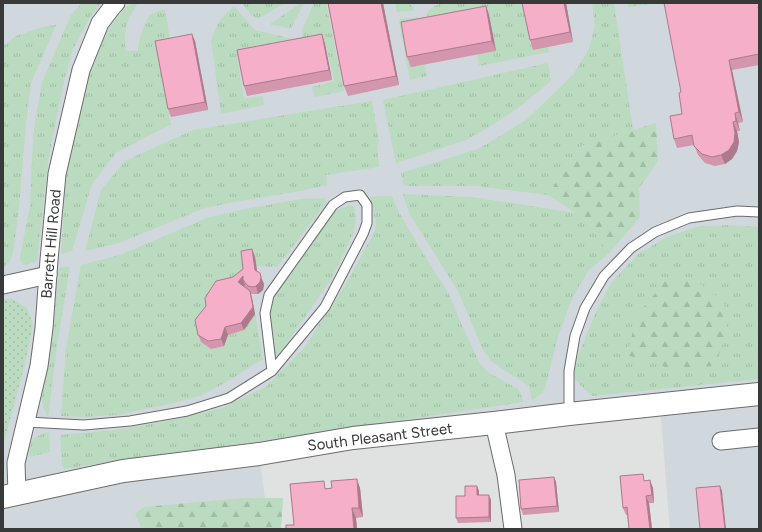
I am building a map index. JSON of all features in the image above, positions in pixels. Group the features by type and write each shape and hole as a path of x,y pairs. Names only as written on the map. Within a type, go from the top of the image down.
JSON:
{"main road":[{"name":"South Pleasant Street","path":"10,495 123,472 259,454 353,438 759,394"}],"street":[{"name":"Barrett Hill Road","path":"10,495 39,366 58,174 81,70 100,23 116,3"},
{"path":"3,285 48,275"},
{"path":"494,423 506,475 513,529"},
{"path":"720,440 759,437"}],"lane":[{"path":"26,422 84,425 130,421 187,411 229,398 272,371 325,307 363,234 367,223 367,205 360,195 345,197 333,205 269,295 265,314 272,371"},
{"path":"569,414 569,371 575,336 585,308 604,276 631,248 656,232 689,218 737,211 759,212"}],"shaded area":[{"path":"3,3 759,3 759,529 670,529 660,405 259,454 269,529 3,529"}],"green space":[{"path":"82,3 101,3 90,17 73,49 65,77 50,150 37,261 24,265 21,262 20,257 30,206 33,139 42,82 71,15"},
{"path":"133,3 137,3 137,5 126,26 126,51 138,51 140,37 149,15 165,9 171,46 158,49 171,124 116,153 92,184 72,251 61,254 66,178 80,95 107,31 124,9"},
{"path":"242,3 285,3 258,19 251,15"},
{"path":"301,3 304,3 292,26 292,29 270,24"},
{"path":"314,3 326,3 344,91 315,97 312,87 334,81 325,41 304,44 302,30"},
{"path":"395,3 409,3 414,9 413,11 397,12"},
{"path":"440,3 522,3 531,46 547,43 549,52 479,66 477,54 496,51 429,26 427,13 430,9"},
{"path":"592,3 614,3 633,130 579,147 548,195 476,186 404,186 401,173 478,149 526,120 573,75 589,49 595,26"},
{"path":"628,3 658,3 628,7"},
{"path":"234,6 255,30 293,39 295,46 237,57 244,99 263,96 264,105 221,114 211,40 219,21"},
{"path":"418,17 420,28 411,66 425,64 427,76 410,80 399,21 400,19"},
{"path":"56,25 31,83 13,253 10,261 3,268 3,46 16,36 42,27"},
{"path":"548,63 551,81 518,108 466,140 396,163 383,100"},
{"path":"372,101 379,142 377,146 379,167 326,175 327,185 205,208 119,243 85,251 101,190 125,161 193,130"},
{"path":"656,123 658,161 639,188 640,217 608,254 589,222 548,195 579,147"},
{"path":"403,194 472,197 575,213 589,222 608,254 588,271 570,303 558,337 543,392 532,401 529,386 492,362 483,350 458,291 409,213"},
{"path":"392,196 399,212 418,245 449,294 480,364 489,373 518,389 523,402 155,457 134,458 64,469 62,464 60,435 115,430 157,423 223,408 267,386 304,348 346,284 375,231 376,222 369,197"},
{"path":"324,198 327,202 277,267 256,266 255,257 246,276 198,328 201,342 211,349 224,346 228,335 244,330 255,314 263,359 225,383 200,396 118,415 81,417 61,416 66,349 81,265 120,255 207,218 240,210 301,199"},
{"path":"350,205 354,207 356,219 354,231 332,278 282,350 275,357 270,316 271,305 274,297 330,215 339,209"},
{"path":"727,225 759,227 759,379 593,396 584,389 575,379 574,370 595,314 611,283 637,255 667,237 696,227"},
{"path":"70,266 48,417 42,402 42,396 51,351 59,268"},
{"path":"668,278 701,284 724,302 727,332 715,366 672,369 627,355 637,315"},
{"path":"3,299 13,299 27,308 33,325 24,367 3,446"},
{"path":"49,432 50,452 30,457 30,448 34,438"},
{"path":"244,498 283,498 281,529 142,529 135,514 144,507"}],"building":[{"path":"328,3 381,3 396,76 344,86"},
{"path":"522,3 564,3 570,32 530,40"},
{"path":"664,3 759,3 759,54 729,60 739,112 735,113 736,121 733,122 735,133 734,142 729,150 721,155 712,157 702,154 694,146 692,135 674,139 670,116 682,114 679,93 681,92"},
{"path":"486,6 492,41 407,57 401,22"},
{"path":"192,34 205,102 168,109 155,41"},
{"path":"322,34 329,70 244,86 237,50"},
{"path":"252,249 255,270 260,273 261,277 260,282 253,287 248,286 243,280 243,276 238,282 250,291 253,307 241,323 225,327 221,339 208,341 198,335 195,320 206,306 205,298 216,281 233,277 243,269 241,251"},
{"path":"643,474 644,481 650,480 652,495 646,496 650,529 629,529 627,507 623,508 620,476"},
{"path":"554,477 557,506 521,509 519,480"},
{"path":"357,479 359,508 352,508 354,529 286,529 286,525 294,525 290,484 324,481 325,489 332,488 331,481"},
{"path":"465,486 477,486 477,495 489,495 489,517 456,518 456,496 465,496"},
{"path":"720,486 725,529 700,529 696,488"}]}
